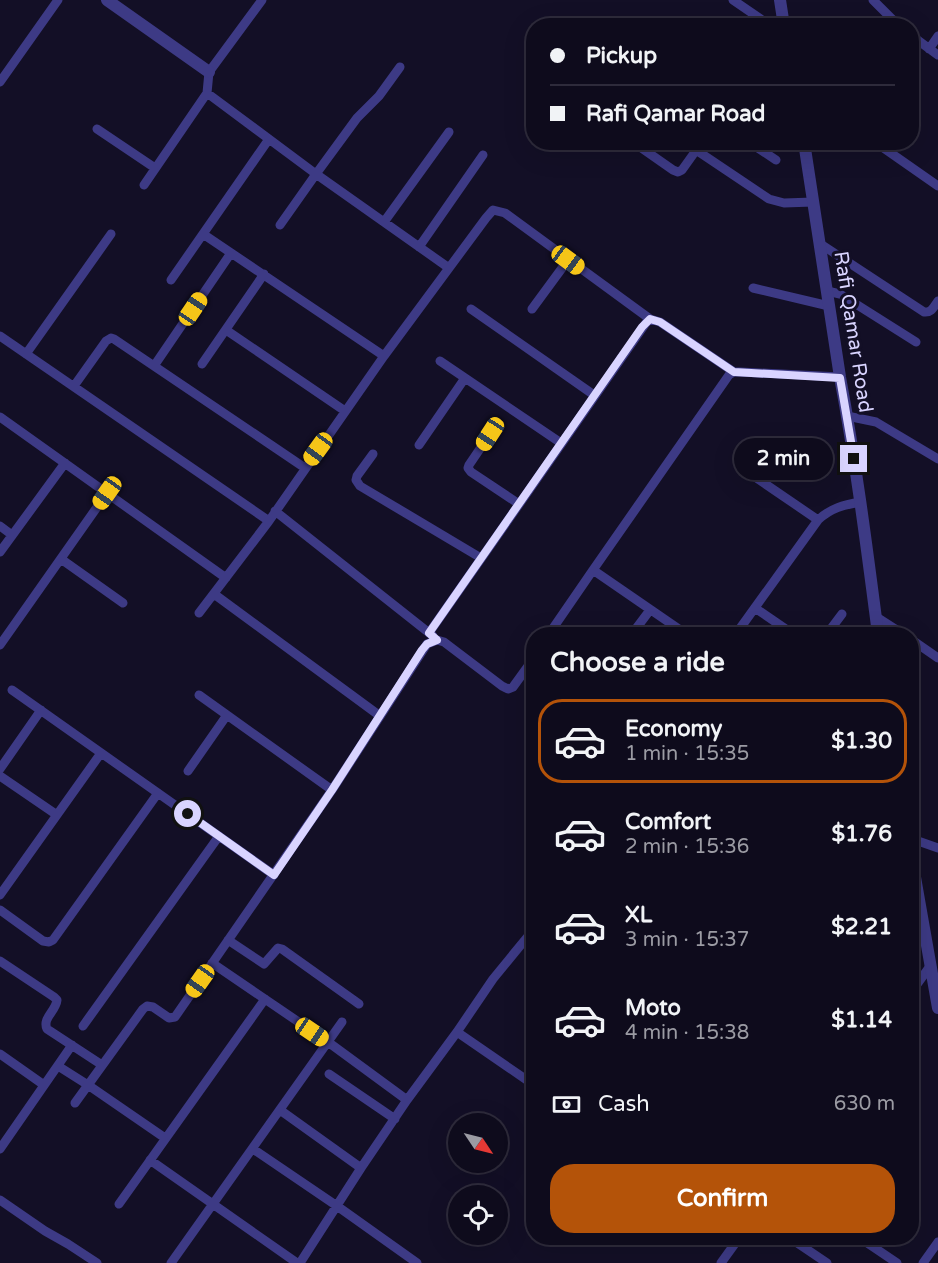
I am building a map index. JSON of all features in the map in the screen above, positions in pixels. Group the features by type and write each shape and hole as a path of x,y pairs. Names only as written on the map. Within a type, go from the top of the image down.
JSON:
{"street":[{"path":"0,82 58,0"},
{"path":"107,0 208,72"},
{"path":"734,0 760,18"},
{"path":"780,0 783,18"},
{"path":"873,0 891,18"},
{"path":"144,185 207,93 208,72 257,2"},
{"path":"929,49 938,36"},
{"path":"919,41 938,55"},
{"path":"280,225 357,118 379,96 400,67"},
{"path":"207,93 449,268"},
{"path":"98,129 155,168"},
{"path":"384,222 449,132"},
{"path":"171,280 269,139"},
{"path":"644,150 678,172 682,170 696,150"},
{"path":"704,150 769,199 784,203 813,202"},
{"path":"761,150 776,160"},
{"name":"Rafi Qamar Road","path":"805,150 861,502 877,627"},
{"path":"886,150 938,186"},
{"path":"419,247 483,155"},
{"path":"199,613 269,520 384,356 493,210 504,213 650,319 660,322 734,372 840,378"},
{"path":"26,354 111,234"},
{"path":"203,234 384,356"},
{"path":"819,243 924,312 928,313 932,310 938,301"},
{"path":"154,366 231,253"},
{"path":"532,309 568,260"},
{"path":"202,364 264,274"},
{"path":"753,288 829,306"},
{"path":"827,291 840,294 916,342"},
{"path":"471,309 594,395"},
{"path":"429,633 594,395 650,319"},
{"path":"226,330 345,411"},
{"path":"0,336 269,520"},
{"path":"74,386 106,341 114,339 305,468"},
{"path":"440,361 561,443"},
{"path":"554,627 729,375 734,372"},
{"path":"419,445 465,378"},
{"path":"847,416 876,423 938,459"},
{"path":"0,417 226,578"},
{"path":"490,434 468,468 519,504"},
{"path":"373,454 357,476 356,480 360,486 481,558"},
{"path":"0,552 65,463"},
{"path":"739,466 818,520"},
{"path":"0,645 107,493"},
{"path":"741,627 818,520 838,506 861,502"},
{"path":"275,511 437,640 450,645 502,686 508,689 513,687 526,669"},
{"path":"0,526 12,535"},
{"path":"61,559 123,603"},
{"path":"592,570 676,627"},
{"path":"214,594 380,716"},
{"path":"755,608 783,627"},
{"path":"637,627 650,610"},
{"path":"832,627 842,614"},
{"path":"875,616 892,627"},
{"path":"75,1103 143,1009 147,1006 153,1007 169,1018 175,1017 332,790 422,650 427,644 437,640"},
{"path":"919,645 938,658"},
{"path":"12,690 274,875"},
{"path":"199,695 332,790"},
{"path":"0,769 41,710"},
{"path":"188,771 227,715"},
{"path":"0,895 101,753"},
{"path":"0,776 57,815"},
{"path":"0,910 44,941 53,940 158,793"},
{"path":"83,1026 219,836"},
{"path":"919,841 938,848"},
{"path":"919,901 938,1008"},
{"path":"150,1161 300,1263 407,1100 493,979 526,939"},
{"path":"228,940 264,964 278,948 359,1004"},
{"path":"0,961 57,1000 57,1005 45,1021 47,1029 102,1065"},
{"path":"212,963 328,1042 407,1100"},
{"path":"919,981 930,965"},
{"path":"119,1204 265,999"},
{"path":"171,1263 342,1023"},
{"path":"457,1032 526,1079"},
{"path":"0,1149 72,1045"},
{"path":"0,1054 44,1085"},
{"path":"58,1066 165,1138"},
{"path":"329,1074 395,1119"},
{"path":"280,1110 361,1168"},
{"path":"253,1149 417,1263"},
{"path":"0,1200 97,1263"},
{"path":"923,1263 938,1242"},
{"path":"721,1263 734,1245"},
{"path":"800,1245 826,1263"},
{"path":"870,1245 897,1263"}],"route":[{"path":"188,814 274,875 422,650 427,644 437,640 429,633 594,395 650,319 660,322 734,372 840,378 854,459"}]}
